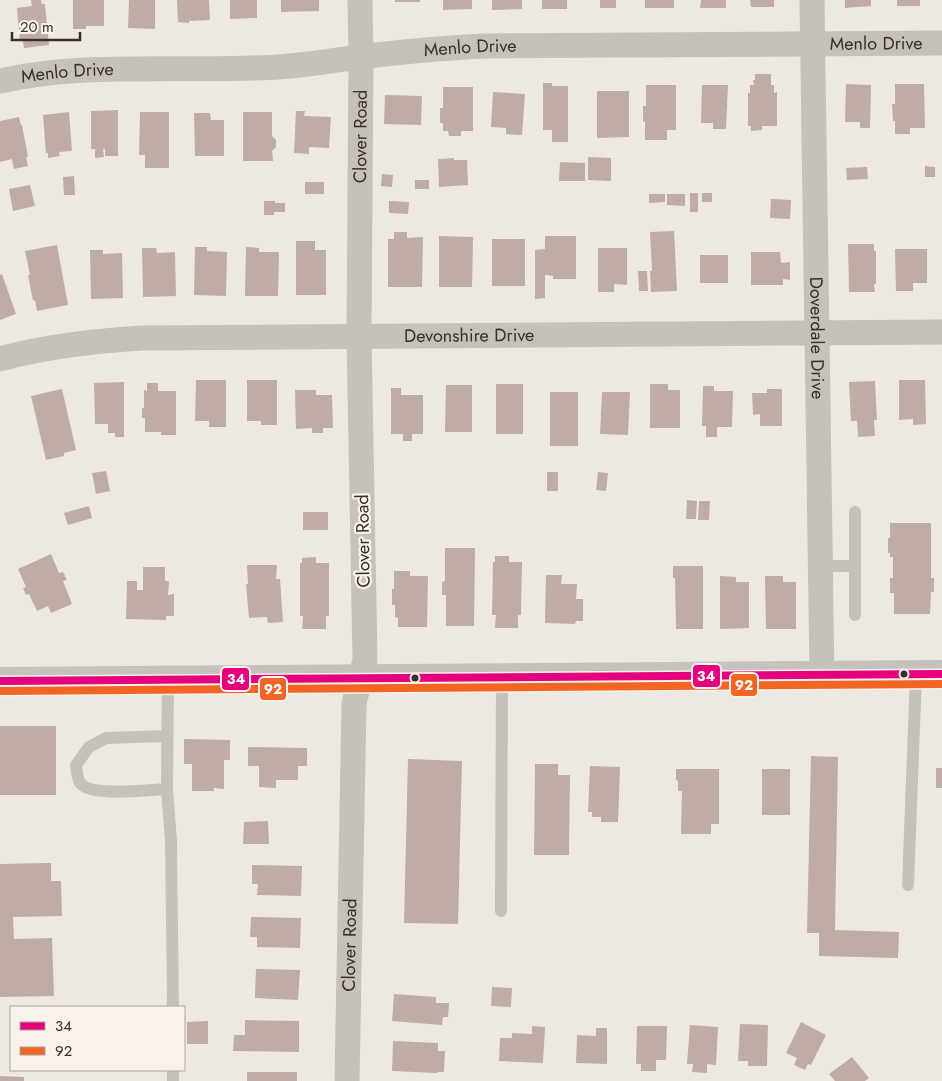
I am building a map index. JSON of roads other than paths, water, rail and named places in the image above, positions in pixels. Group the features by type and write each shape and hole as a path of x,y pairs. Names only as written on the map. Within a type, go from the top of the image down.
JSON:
{"street":[{"name":"Clover Road","path":"348,1081 354,703 364,660 359,336 360,0"},
{"name":"Doverdale Drive","path":"812,0 822,675"},
{"name":"Menlo Drive","path":"0,81 54,72 290,67 432,49 484,46 942,43"},
{"name":"Devonshire Drive","path":"0,358 55,346 142,338 942,332"},
{"path":"0,681 929,674"}],"lane":[{"path":"855,512 855,615"},
{"path":"820,566 855,566"},
{"path":"908,885 929,674"},
{"path":"501,911 502,678"},
{"path":"168,680 167,789 172,842 172,1006"},
{"path":"167,736 106,738 89,747 76,765 79,782 86,789 104,792 167,789"}]}
